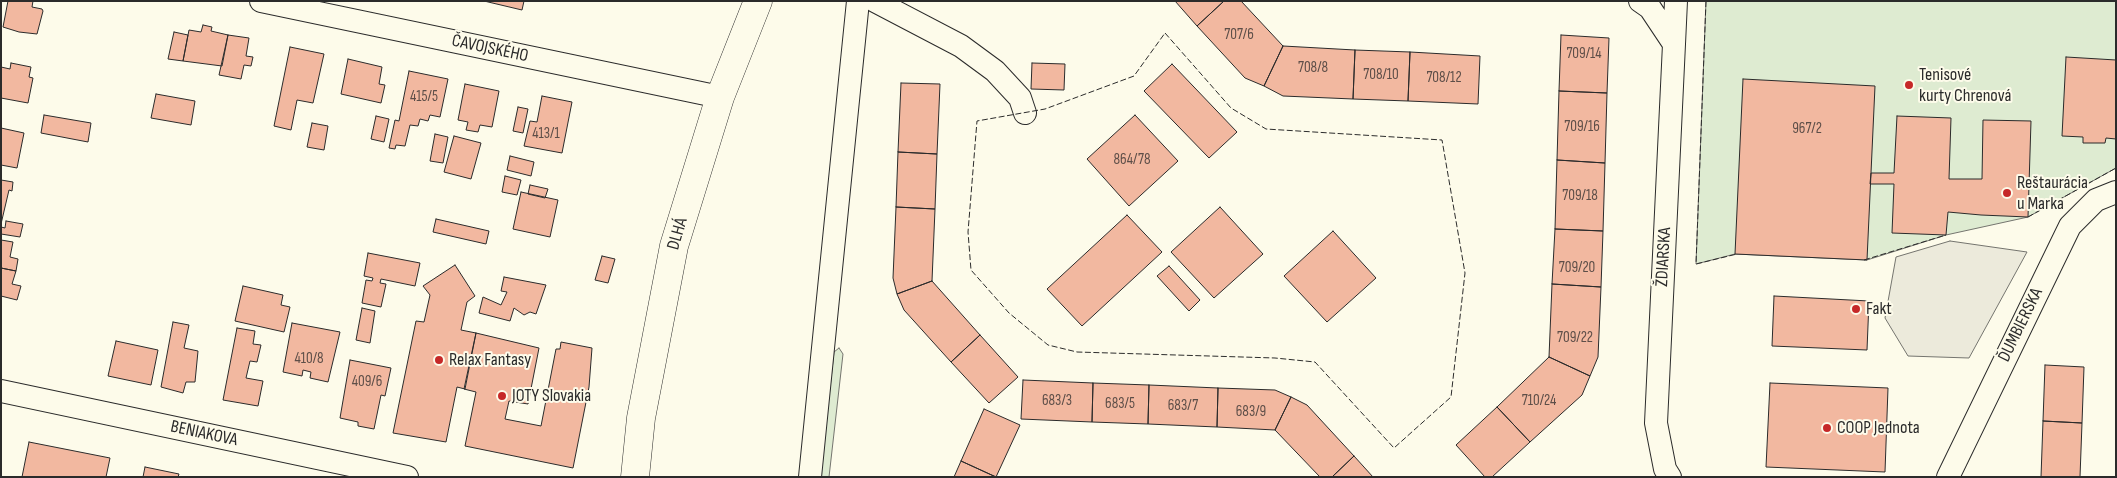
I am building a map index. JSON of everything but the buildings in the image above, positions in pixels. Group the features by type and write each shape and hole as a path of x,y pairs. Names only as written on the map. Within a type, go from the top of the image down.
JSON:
{"street":[{"name":"ČAVOJSKÉHO","path":"261,1 720,97"},
{"name":"DLHÁ","path":"635,477 641,418 674,246 720,97 758,1"},
{"path":"810,477 858,1"},
{"path":"875,1 961,46 995,72 1020,98 1025,113"},
{"path":"1640,1 1650,8 1674,44"},
{"name":"ŽDIARSKA","path":"1668,473 1656,422 1676,1"},
{"name":"ĎUMBIERSKA","path":"1948,477 2070,226 2096,200 2116,192"},
{"name":"BENIAKOVA","path":"1,391 407,477"}],"green space":[{"name":"Tenisové kurty Chrenová","path":"1706,1 2116,1 2116,168 2028,217 1946,235 1867,260 1735,254 1696,264"},
{"path":"839,348 843,354 829,477 820,477 834,352"}],"shaded area":[{"path":"1950,241 2027,252 1969,358 1908,356 1885,318 1896,257"}],"fence":[{"path":"1706,1 1696,264 1737,254"},
{"path":"1165,33 1231,108 1266,129 1442,140 1465,273 1451,397 1394,448 1315,362 1275,358 1077,352 1048,345 1009,313 971,270 968,232 977,121 1045,109 1134,76 1165,33"},
{"path":"2028,217 2116,168"},
{"path":"1864,260 1946,235"}],"place":[{"name":"Tenisové kurty Chrenová","path":"1909,85"},
{"name":"Reštaurácia u Marka","path":"2007,193"},
{"name":"Fakt","path":"1856,309"},
{"name":"Relax Fantasy","path":"439,360"},
{"name":"JOTY Slovakia","path":"502,396"},
{"name":"COOP Jednota","path":"1827,428"}]}
